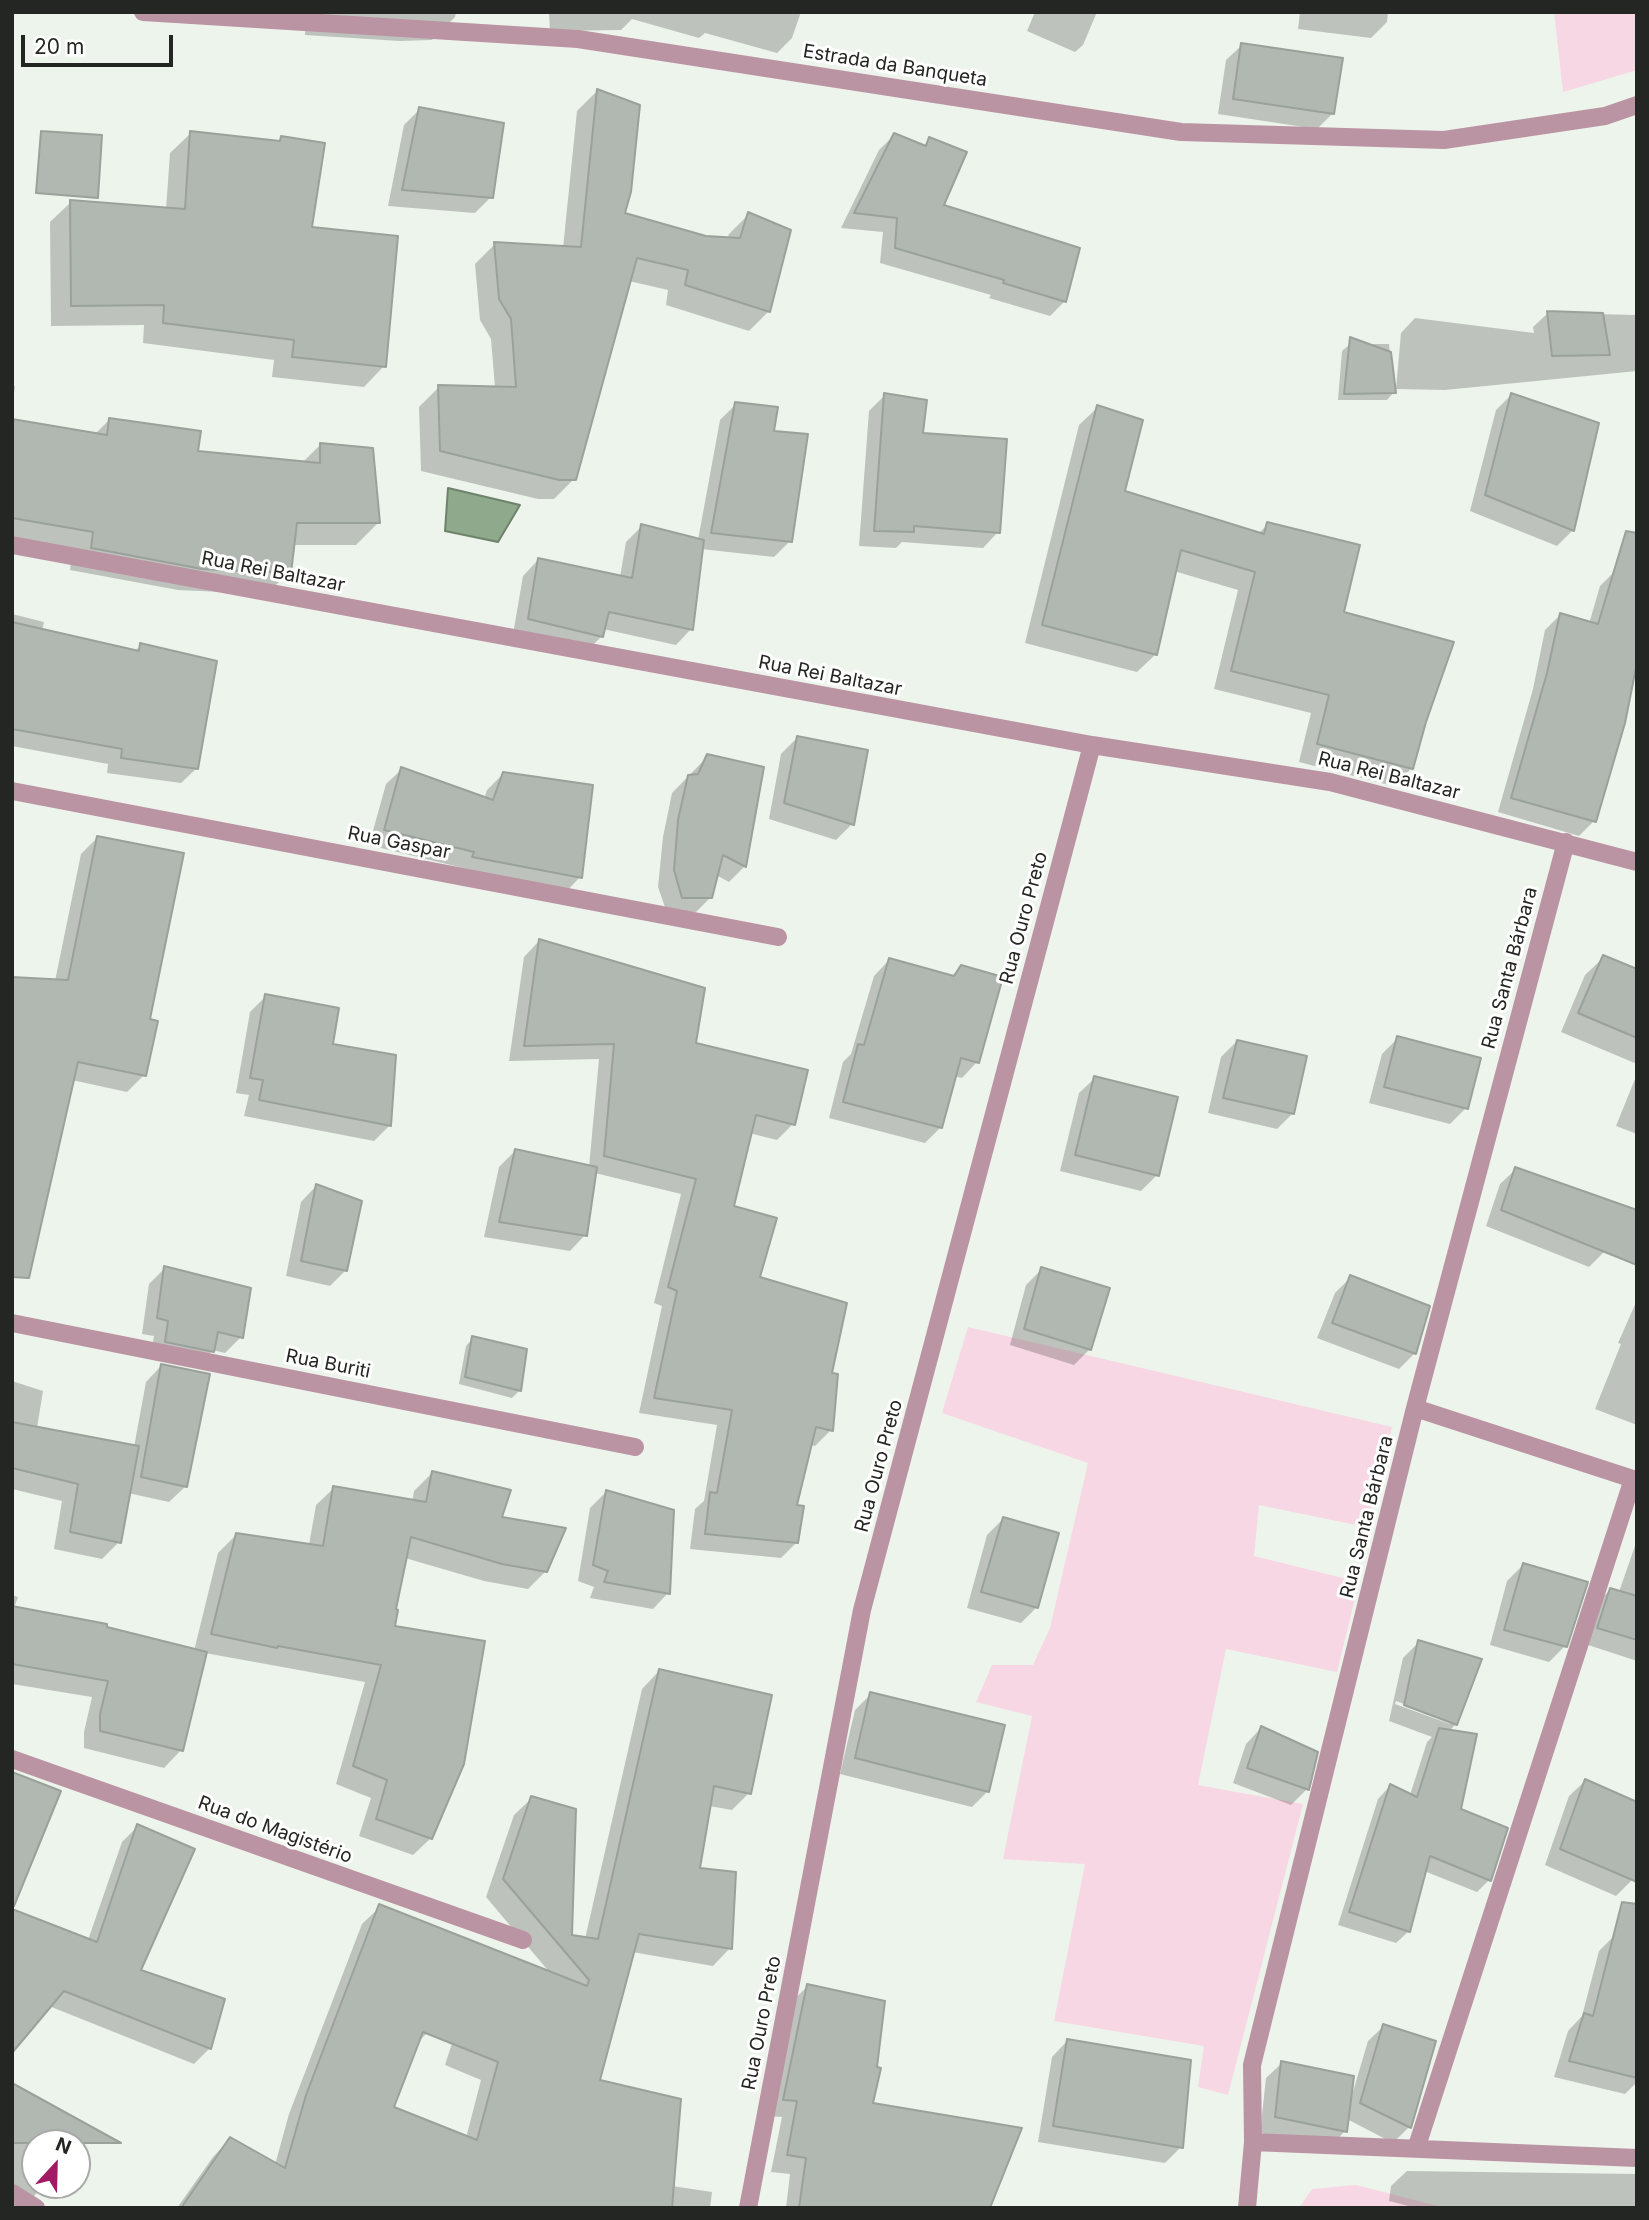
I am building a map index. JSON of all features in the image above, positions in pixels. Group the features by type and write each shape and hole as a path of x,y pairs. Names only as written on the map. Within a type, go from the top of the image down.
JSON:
{"street":[{"name":"Estrada da Banqueta","path":"143,12 578,39 1181,132 1444,140 1605,116 1637,105"},
{"name":"Rua Rei Baltazar","path":"12,545 1092,746 1330,782 1637,862"},
{"name":"Rua Ouro Preto","path":"748,2208 862,1610 1092,746"},
{"name":"Rua Gaspar","path":"12,791 778,937"},
{"name":"Rua Santa Bárbara","path":"1247,2208 1254,2142 1252,2065 1415,1408 1566,842"},
{"name":"Rua Buriti","path":"12,1323 635,1447"},
{"path":"1415,1408 1633,1479 1416,2149"},
{"name":"Rua do Magistério","path":"12,1759 523,1940"},
{"path":"1254,2142 1637,2158"},
{"path":"12,2193 36,2208"}],"shaded area":[{"path":"1554,12 1637,12 1637,70 1563,92"},
{"path":"448,488 520,505 498,542 445,531"},
{"path":"968,1327 1392,1427 1366,1527 1259,1505 1254,1556 1359,1582 1337,1672 1226,1649 1198,1785 1303,1804 1228,2095 1198,2087 1204,2046 1054,2021 1085,1864 1003,1859 1032,1716 976,1702 992,1665 1033,1665 1050,1628 1088,1463 942,1413"},
{"path":"1356,2185 1446,2208 1299,2208 1312,2189"}],"building":[{"path":"1241,43 1343,58 1334,114 1233,99"},
{"path":"597,89 640,105 631,192 625,213 706,236 740,238 748,212 791,230 770,312 685,285 688,270 637,258 576,480 559,480 440,451 438,385 516,387 511,319 499,299 494,242 581,247"},
{"path":"419,107 504,123 493,198 402,190"},
{"path":"41,131 102,135 98,198 36,193"},
{"path":"190,131 280,141 281,136 325,143 312,227 398,236 386,367 292,357 294,340 163,323 164,305 71,306 70,200 185,209"},
{"path":"894,133 926,146 929,137 967,152 944,205 1080,248 1066,302 1003,283 1004,280 895,248 897,218 854,213"},
{"path":"1547,311 1603,313 1610,355 1552,356"},
{"path":"1350,337 1391,352 1396,393 1344,394"},
{"path":"884,393 927,400 923,433 1007,439 1000,533 914,526 914,532 874,531"},
{"path":"1511,393 1599,423 1574,531 1485,495"},
{"path":"735,402 778,407 774,431 808,434 792,542 711,533"},
{"path":"1097,405 1143,420 1125,491 1264,534 1267,522 1360,545 1344,612 1454,642 1413,769 1317,744 1329,695 1231,671 1255,572 1181,550 1157,655 1042,625"},
{"path":"109,418 201,431 198,451 320,463 320,443 373,448 380,523 297,523 291,573 202,569 91,548 93,532 12,518 12,419 107,435"},
{"path":"641,524 704,540 693,630 609,612 603,637 528,619 538,558 632,578"},
{"path":"1626,531 1637,533 1637,663 1625,723 1596,822 1511,798 1547,673 1560,613 1598,624"},
{"path":"12,622 139,651 140,643 217,661 198,769 121,758 122,749 12,729"},
{"path":"797,736 868,750 854,825 784,803"},
{"path":"707,754 764,767 746,867 723,855 712,898 682,898 674,870 678,820 688,775 698,774"},
{"path":"401,767 493,800 503,772 593,785 582,878 472,857 474,852 384,830"},
{"path":"97,836 184,853 150,1019 158,1021 146,1076 78,1062 29,1278 12,1277 12,977 68,980"},
{"path":"539,939 705,988 696,1043 808,1070 795,1125 756,1115 734,1206 777,1218 760,1277 847,1303 832,1373 838,1374 833,1431 816,1427 797,1505 804,1506 798,1543 705,1534 710,1492 717,1493 732,1410 654,1398 677,1291 668,1287 696,1179 604,1156 614,1044 524,1046"},
{"path":"1603,955 1637,969 1637,1038 1578,1013"},
{"path":"889,958 954,976 961,965 1003,977 979,1063 961,1058 942,1128 843,1102 858,1044 864,1045"},
{"path":"265,994 339,1008 333,1044 396,1055 391,1126 259,1100 263,1080 250,1078"},
{"path":"1397,1036 1481,1058 1468,1109 1384,1087"},
{"path":"1237,1040 1307,1056 1294,1114 1223,1098"},
{"path":"1094,1076 1178,1097 1159,1176 1075,1155"},
{"path":"515,1149 597,1167 587,1236 499,1222"},
{"path":"1515,1167 1637,1210 1637,1265 1501,1210"},
{"path":"316,1184 362,1201 347,1271 301,1261"},
{"path":"164,1266 251,1288 243,1338 218,1332 214,1352 165,1342 168,1321 157,1318"},
{"path":"1041,1267 1110,1288 1091,1350 1024,1329"},
{"path":"1350,1275 1430,1306 1416,1354 1332,1323"},
{"path":"472,1336 527,1349 521,1391 465,1377"},
{"path":"161,1364 210,1374 187,1487 141,1477"},
{"path":"12,1422 139,1446 121,1543 70,1532 78,1484 12,1468"},
{"path":"432,1471 511,1490 502,1517 566,1528 547,1572 502,1564 411,1537 395,1626 485,1641 464,1764 432,1839 376,1819 387,1780 353,1766 381,1665 211,1634 236,1533 323,1546 333,1486 426,1502"},
{"path":"606,1490 674,1510 670,1594 604,1582 608,1571 593,1565"},
{"path":"1003,1517 1059,1533 1038,1608 981,1592"},
{"path":"1523,1563 1588,1582 1567,1647 1504,1630"},
{"path":"1610,1588 1637,1596 1637,1640 1597,1628"},
{"path":"12,1606 107,1624 107,1627 207,1652 183,1751 100,1731 100,1714 108,1681 12,1664"},
{"path":"1418,1640 1482,1659 1457,1725 1404,1705"},
{"path":"659,1669 772,1695 751,1794 714,1786 700,1868 736,1872 732,1949 639,1934 600,2080 681,2099 672,2208 181,2208 230,2137 285,2168 306,2095 379,1904 587,1986 589,1980 503,1879 531,1796 576,1809 572,1935 598,1939","holes":["423,2032 498,2062 477,2140 394,2107"]},
{"path":"870,1692 1005,1725 989,1792 855,1758"},
{"path":"1261,1726 1318,1752 1309,1790 1247,1768"},
{"path":"1439,1728 1477,1734 1461,1809 1508,1828 1491,1881 1430,1856 1410,1932 1349,1912 1390,1784 1417,1797"},
{"path":"12,1772 61,1791 14,1906 12,1906"},
{"path":"1585,1779 1637,1802 1637,1882 1560,1849"},
{"path":"137,1824 195,1849 141,1970 225,1999 211,2049 64,1991 12,2053 12,1909 97,1942"},
{"path":"1622,1902 1637,1904 1637,2078 1569,2061 1584,2013 1593,2016"},
{"path":"807,1984 885,2001 877,2067 881,2068 873,2103 1022,2128 990,2208 799,2208 806,2158 787,2155 797,2101 783,2100"},
{"path":"1383,2024 1436,2041 1411,2128 1360,2103"},
{"path":"1067,2039 1191,2060 1183,2148 1053,2126"},
{"path":"1281,2061 1354,2076 1347,2132 1275,2117"},
{"path":"12,2083 121,2143 91,2143 91,2129 21,2129 21,2143 12,2143"}]}
